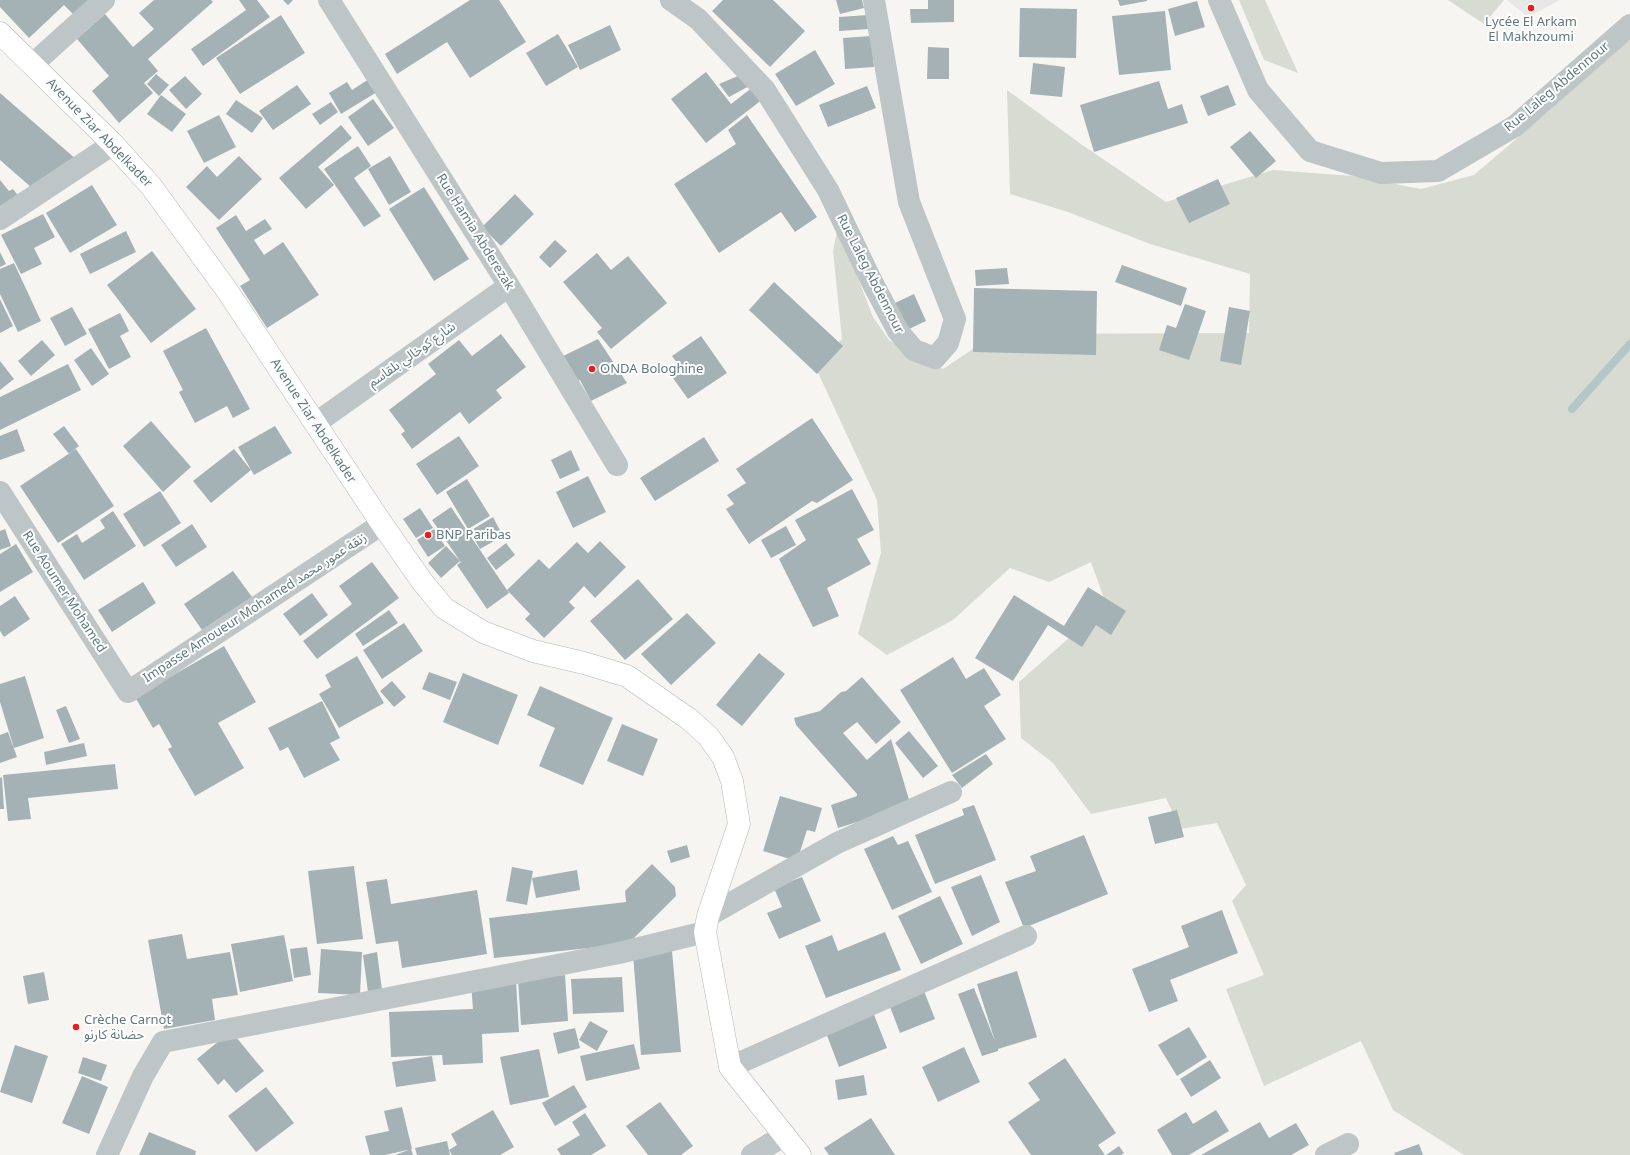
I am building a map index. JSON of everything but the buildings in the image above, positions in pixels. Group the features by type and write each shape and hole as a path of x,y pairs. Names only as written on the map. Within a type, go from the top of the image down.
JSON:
{"main road":[{"name":"Avenue Ziar Abdelkader","path":"0,33 113,144 156,192 226,289 382,524 444,608 483,632 532,651 584,663 627,676 689,719 708,736 723,757 732,781 739,824 706,924"},
{"path":"706,924 730,1067 800,1155"}],"street":[{"path":"33,64 104,0"},
{"name":"Rue Hamia Abderezak","path":"329,0 509,286 617,465"},
{"name":"Rue Laleg Abdennour","path":"671,0 698,19 765,90 828,190 871,280 898,331 914,350 935,358 948,343 955,319 909,202 874,0"},
{"name":"Rue Laleg Abdennour","path":"1219,0 1258,90 1310,151 1381,173 1438,171 1515,126 1630,25"},
{"path":"0,219 113,144"},
{"name":"شارع كوخالي بلقاسم","path":"316,423 509,286"},
{"name":"Rue Aoumer Mohamed","path":"0,492 128,692"},
{"name":"Impasse Amoueur Mohamed زنقة عمور محمد","path":"128,692 382,524"},
{"path":"107,1155 142,1076 163,1042 619,953 706,924 837,843 951,792"},
{"path":"730,1067 1026,936"},
{"path":"752,1155 785,1135"},
{"path":"1326,1155 1348,1144"}],"shaded area":[{"path":"1239,0 1265,0 1298,73 1264,60"},
{"path":"1448,0 1504,0 1484,24"},
{"name":"Lycée El Arkam El Makhzoumi","path":"1507,0 1560,0 1528,17"},
{"path":"1630,38 1630,1155 1464,1155 1393,1110 1361,1041 1264,1086 1226,989 1264,975 1232,901 1246,885 1217,823 1180,829 1166,798 1091,814 1053,763 1021,738 1019,682 1070,637 1105,601 1091,562 1049,582 1010,568 953,620 887,655 858,634 881,553 877,500 815,366 842,339 833,251 838,227 873,317 889,340 943,369 995,334 1249,333 1250,274 1150,244 1068,212 1010,194 1007,90 1081,144 1166,202 1273,170 1353,176 1421,189 1474,175"}],"waterway":[{"path":"1572,409 1630,344"}],"place":[{"name":"Lycée El Arkam El Makhzoumi","path":"1531,8"},
{"name":"ONDA Bologhine","path":"592,369"},
{"name":"BNP Paribas","path":"428,535"},
{"name":"Crèche Carnot حضانة كارنو","path":"76,1027"}]}
